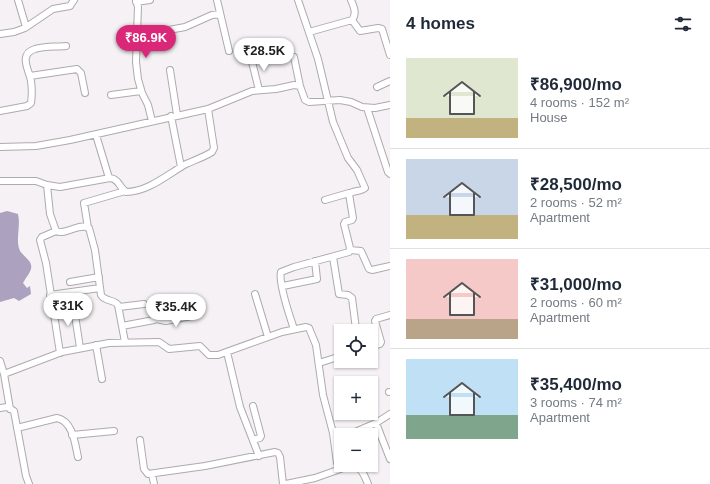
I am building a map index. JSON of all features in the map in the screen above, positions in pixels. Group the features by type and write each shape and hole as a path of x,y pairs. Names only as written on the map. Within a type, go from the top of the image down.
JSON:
{"street":[{"path":"18,0 26,27"},
{"path":"0,34 14,32 26,27 53,10 70,6 74,0"},
{"path":"150,0 136,1 138,6 136,62 138,80 141,91 148,105 152,121"},
{"path":"218,0 229,51"},
{"path":"298,0 318,59 331,117 348,158 357,170 365,186 364,190 325,200"},
{"path":"309,32 352,20 355,13 352,0"},
{"path":"137,36 185,27 212,15 220,14"},
{"path":"352,20 360,31 378,28 382,29 390,55"},
{"path":"0,111 27,106 31,103 32,84 25,60 26,54 36,49 66,46"},
{"path":"294,57 300,86 307,102 340,100 367,108 390,105"},
{"path":"251,58 259,90"},
{"path":"30,76 77,70 81,73 85,93"},
{"path":"170,70 174,116 182,167"},
{"path":"376,87 390,82"},
{"path":"0,147 36,146 96,135 208,109 241,95 259,90 276,89 294,85 300,86"},
{"path":"111,95 141,91"},
{"path":"367,108 388,172 390,174"},
{"path":"126,342 119,307 114,301 102,298 96,250 88,228 84,203 125,191 129,192 157,183 182,167 210,153 213,150 208,109"},
{"path":"96,135 109,178"},
{"path":"0,181 36,181 55,187 109,178 117,180 125,191"},
{"path":"47,185 50,214 56,231"},
{"path":"349,193 353,218 344,224 350,250"},
{"path":"60,353 46,263 40,240 42,237 56,231 60,233 83,227 88,228"},
{"path":"294,329 282,286 280,274 283,271 347,253 350,250 361,251 368,269 390,266"},
{"path":"333,257 339,294 348,295 352,298 355,324"},
{"path":"282,286 317,279 315,261"},
{"path":"70,282 99,277"},
{"path":"50,295 100,288"},
{"path":"255,294 268,337"},
{"path":"156,319 155,306 187,299"},
{"path":"73,302 80,348"},
{"path":"119,307 144,304"},
{"path":"122,326 156,319 166,321 196,314"},
{"path":"376,324 375,321 380,318 390,316"},
{"path":"4,374 60,353 96,345 126,342 159,342 169,349 200,346 209,355 218,355 282,332 306,327 311,331 316,345 324,395 334,441"},
{"path":"378,332 381,342 378,345"},
{"path":"96,345 102,378"},
{"path":"227,352 240,407 259,456"},
{"path":"319,363 334,358"},
{"path":"0,361 4,374 10,409"},
{"path":"253,406 261,433 260,438 253,440"},
{"path":"0,408 7,407 14,412 26,476 29,484"},
{"path":"364,428 390,414"},
{"path":"17,428 57,418 65,420 72,435 78,457"},
{"path":"376,423 390,460"},
{"path":"72,435 114,431"},
{"path":"140,440 144,471 148,474 205,466 275,452 278,453 280,457 283,484"},
{"path":"286,484 315,478 334,471"},
{"path":"362,472 368,484"},
{"path":"152,474 154,484"}],"shaded area":[{"path":"7,211 18,214 18,238 20,251 31,264 30,272 23,283 27,288 30,286 31,294 19,301 14,298 0,302 0,213"}]}
